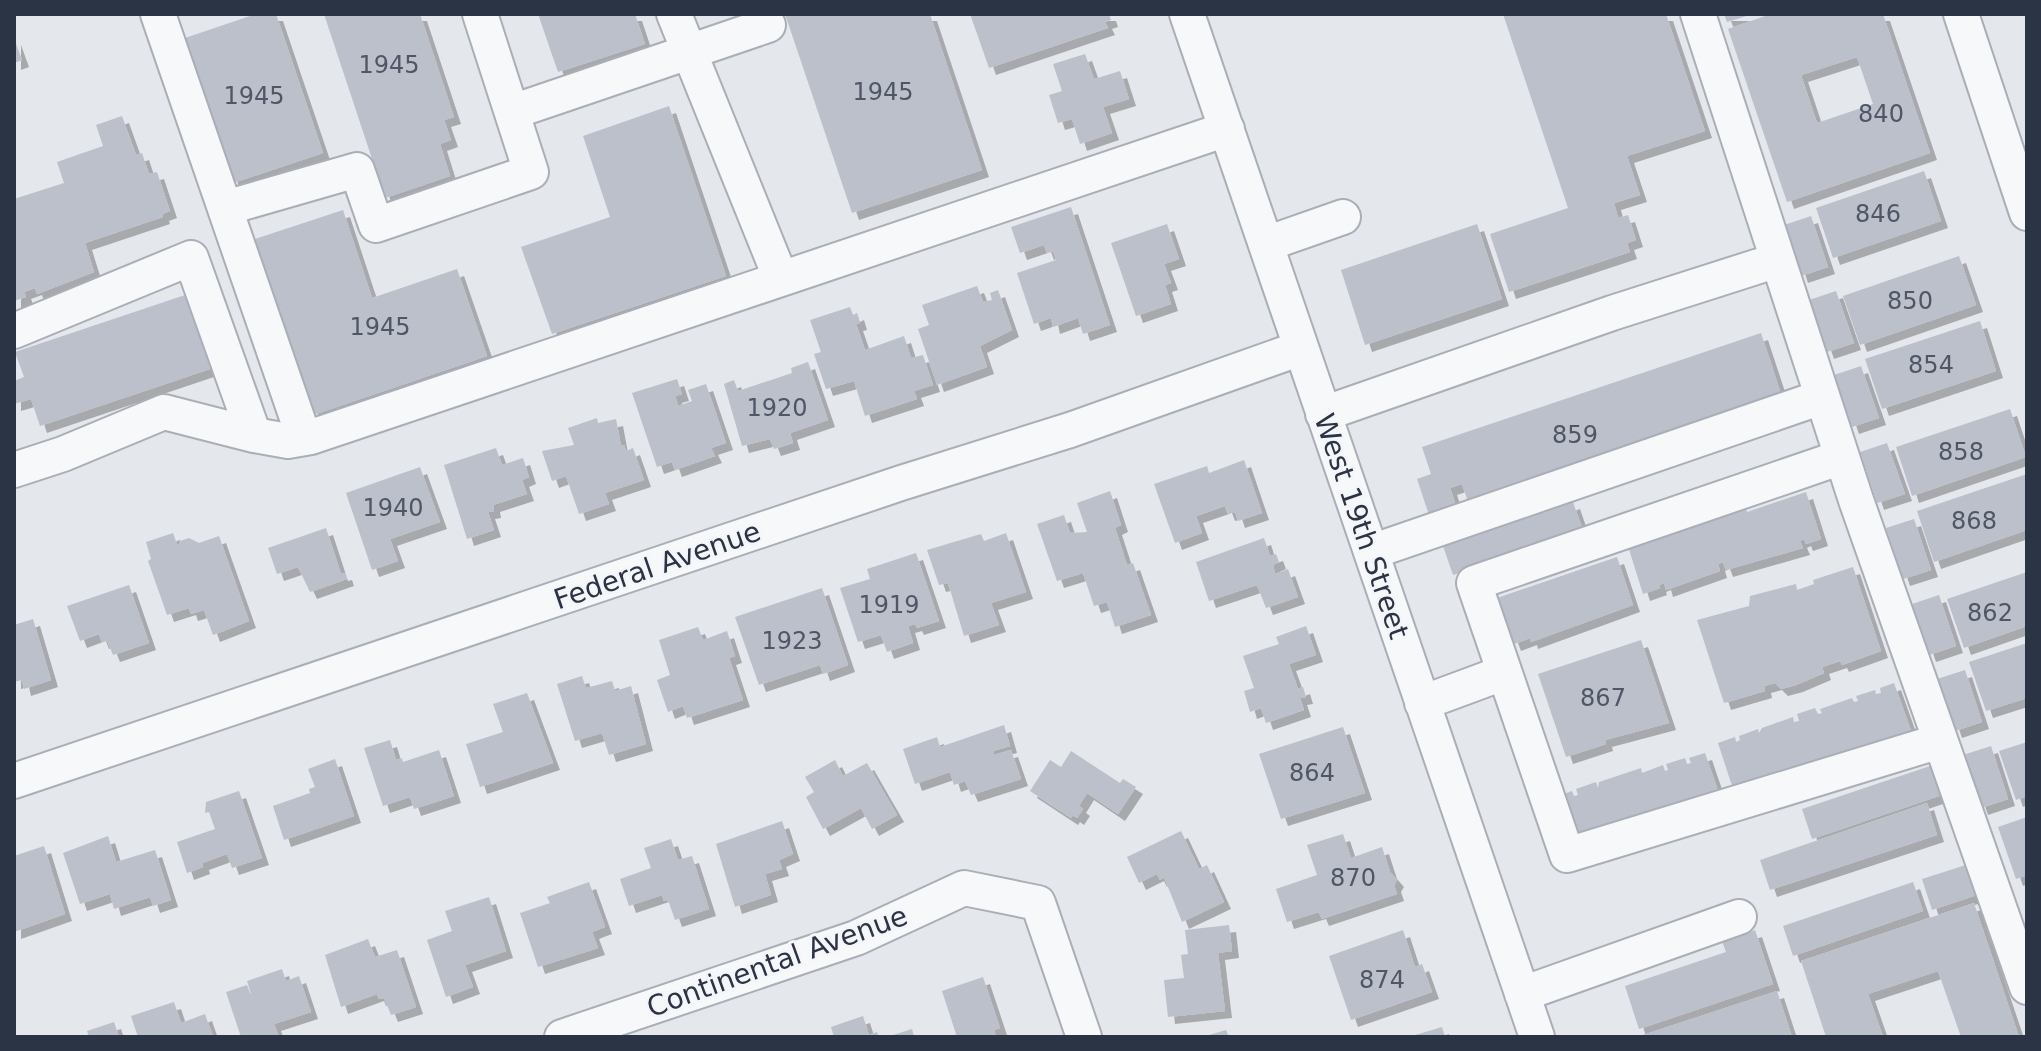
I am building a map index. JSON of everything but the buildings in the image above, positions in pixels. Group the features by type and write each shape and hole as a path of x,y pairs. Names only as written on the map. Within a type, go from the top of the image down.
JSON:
{"street":[{"path":"158,14 304,438"},
{"path":"225,208 357,170 376,225 531,172 480,14"},
{"path":"674,14 781,279"},
{"path":"1698,14 1842,457 2027,987"},
{"name":"West 19th Street","path":"1196,16 1227,129 1537,1037"},
{"path":"1971,16 2027,213"},
{"path":"512,112 768,25"},
{"path":"14,470 63,454 164,412 254,435 288,441 304,438 1227,129"},
{"path":"1266,244 1343,217"},
{"path":"14,331 191,258 254,435"},
{"path":"1323,414 1612,313 1759,266"},
{"name":"Federal Avenue","path":"14,781 901,483 1070,430 1301,348"},
{"path":"1371,552 1822,397"},
{"path":"1842,457 1474,583 1503,673 1567,855 1940,741"},
{"path":"1422,703 1503,673"},
{"name":"Continental Avenue","path":"562,1037 856,938 964,888 1038,903 1084,1037"},
{"path":"1522,994 1739,917"}]}
